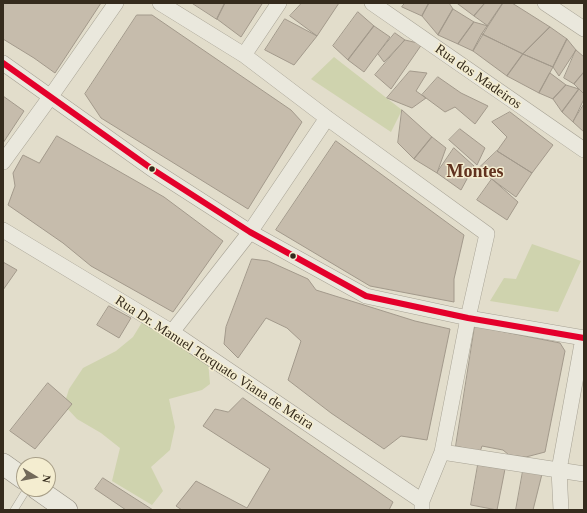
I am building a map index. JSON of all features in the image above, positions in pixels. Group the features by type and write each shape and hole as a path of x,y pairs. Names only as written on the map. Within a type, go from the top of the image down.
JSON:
{"main road":[{"path":"3,464 16,473"},
{"path":"48,497 67,510"}],"street":[{"path":"3,162 116,3"},
{"path":"160,3 244,55 327,118 487,234 468,318 442,452 422,505"},
{"path":"244,55 279,3"},
{"name":"Rua dos Madeiros","path":"372,3 584,150"},
{"path":"545,3 584,29"},
{"path":"3,63 152,169 250,232 366,296 468,318 583,338 559,470 561,510"},
{"path":"172,332 250,232 327,118"},
{"name":"Rua Dr. Manuel Torquato Viana de Meira","path":"3,230 172,332 422,505"},
{"path":"442,452 584,474"}],"lane":[{"path":"14,510 22,497"}],"green space":[{"path":"334,57 402,110 391,132 311,79"},
{"path":"532,244 581,261 558,312 490,301 504,278 516,279"},
{"path":"144,319 208,361 210,384 202,390 169,399 175,427 170,450 151,467 163,491 152,505 112,481 120,448 101,433 77,419 64,405 69,389 83,368 116,351 133,337"}],"building":[{"path":"3,3 101,3 55,73 3,39"},
{"path":"192,3 225,3 217,19"},
{"path":"225,3 262,4 241,37 217,19"},
{"path":"302,3 339,3 317,36 290,16"},
{"path":"405,3 429,3 422,16 402,7"},
{"path":"429,3 449,3 453,9 438,35 422,16"},
{"path":"485,3 474,16 458,4"},
{"path":"485,3 503,3 488,26 474,16"},
{"path":"503,3 512,3 550,27 523,54 482,34"},
{"path":"453,9 474,22 458,44 438,35"},
{"path":"358,12 374,26 348,60 333,46"},
{"path":"137,15 152,15 291,110 302,122 248,209 101,118 85,94"},
{"path":"285,19 317,36 294,65 265,50"},
{"path":"474,22 488,26 473,51 458,44"},
{"path":"374,26 390,37 364,72 348,60"},
{"path":"550,27 567,39 553,67 523,54"},
{"path":"395,33 405,40 384,62 378,54"},
{"path":"482,34 523,54 507,76 473,51"},
{"path":"567,39 576,50 559,76 553,67"},
{"path":"405,40 422,44 391,89 375,75"},
{"path":"576,50 584,57 584,72 574,84 564,78"},
{"path":"523,54 553,67 539,93 507,76"},
{"path":"410,71 427,73 416,91 426,98 412,108 387,98"},
{"path":"584,72 584,94 574,84"},
{"path":"550,73 566,85 553,99 539,93"},
{"path":"438,77 461,93 488,106 475,124 455,107 445,112 422,95"},
{"path":"566,85 579,89 562,112 553,99"},
{"path":"579,89 584,94 584,99 573,122 562,112"},
{"path":"3,96 24,111 3,143"},
{"path":"584,104 584,132 573,122"},
{"path":"402,110 432,137 414,159 398,143"},
{"path":"510,112 553,145 532,173 497,151 507,137 492,122"},
{"path":"460,129 485,148 477,165 449,140"},
{"path":"57,136 164,197 223,241 173,312 91,266 63,243 8,205 15,186 13,173 23,155 39,163"},
{"path":"432,137 446,148 437,173 414,159"},
{"path":"336,141 464,235 454,279 454,302 370,286 276,230"},
{"path":"454,148 474,166 461,190 437,173"},
{"path":"497,151 532,173 516,197 478,169"},
{"path":"492,179 518,202 507,220 477,200"},
{"path":"252,259 268,261 308,279 316,290 415,321 450,329 427,440 401,436 384,449 331,413 288,380 301,341 287,328 266,318 238,358 224,344 226,327"},
{"path":"3,262 17,270 3,290"},
{"path":"109,306 131,318 119,338 97,325"},
{"path":"475,326 560,343 565,351 545,452 526,457 509,455 503,450 482,446 480,452 456,446"},
{"path":"48,383 72,404 35,449 10,431"},
{"path":"243,398 393,502 389,510 182,510 176,506 196,481 247,508 270,469 203,426 215,409 228,412"},
{"path":"478,465 505,469 497,510 471,505"},
{"path":"523,471 542,474 533,510 516,510"},
{"path":"103,478 153,510 126,510 95,489"}],"transit line":[{"path":"3,63 152,169 250,232 366,296 468,318 584,338"}],"district":[{"name":"Montes","path":"475,172"}]}
